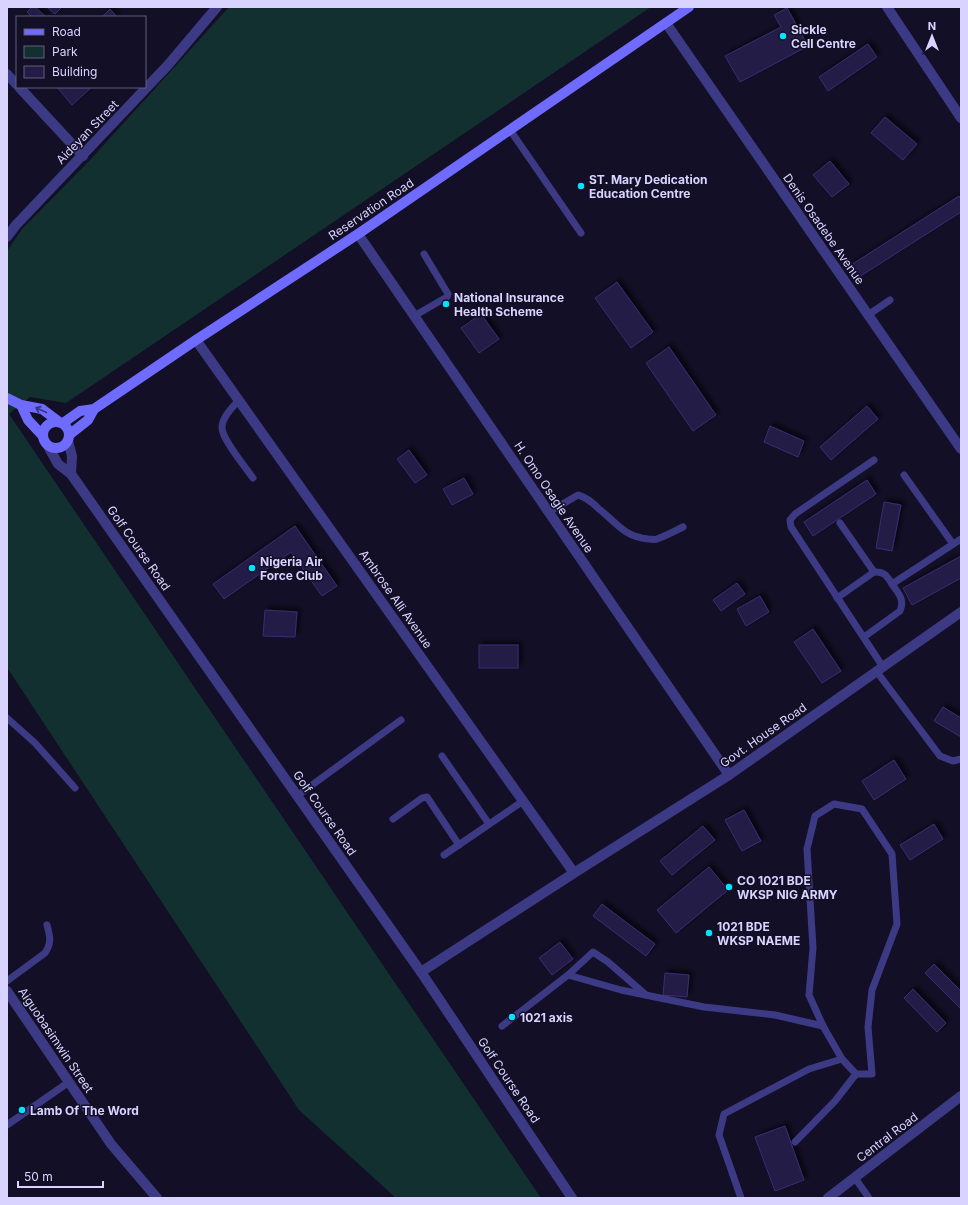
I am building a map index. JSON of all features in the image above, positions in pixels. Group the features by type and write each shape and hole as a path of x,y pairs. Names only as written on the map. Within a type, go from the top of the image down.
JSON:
{"street":[{"name":"Aideyan Street","path":"7,237 16,225 168,65 217,7"},
{"name":"Reservation Road","path":"60,422 80,411 94,409 358,234 689,7"},
{"path":"887,7 961,118"},
{"name":"Denis Osadebe Avenue","path":"666,23 961,449"},
{"path":"7,74 16,84"},
{"path":"20,88 83,156"},
{"name":"H. Omo Osagie Avenue","path":"358,234 729,775"},
{"name":"Ambrose Alli Avenue","path":"196,340 574,873"},
{"path":"7,398 22,405 42,409 68,429 68,438 72,456 71,474"},
{"path":"22,405 28,420 42,435 45,443 52,448 61,447 68,438 88,420 94,409"},
{"path":"42,435 45,426 53,421 60,422"},
{"name":"Golf Course Road","path":"48,446 58,464 71,474 421,972 572,1198"},
{"name":"Govt. House Road","path":"421,972 729,775 961,612"},
{"name":"Aiguobasimwin Street","path":"7,991 111,1144 157,1198"},
{"name":"Central Road","path":"828,1198 961,1096"}],"lane":[{"path":"510,130 581,233"},
{"path":"414,316 447,297 448,294 424,254"},
{"path":"868,315 890,300"},
{"path":"239,400 228,412 222,429 224,437 253,478"},
{"path":"874,460 795,514 790,520 791,527 864,637 880,669 940,756 953,761 961,759"},
{"path":"904,475 953,544"},
{"path":"549,512 578,496 591,502 604,512 613,523 639,538 656,539 683,527"},
{"path":"840,522 874,572"},
{"path":"892,584 961,539"},
{"path":"837,598 874,572 885,574 892,584 902,599 903,605 900,611 864,637"},
{"path":"7,718 36,743 75,788"},
{"path":"297,796 402,720"},
{"path":"442,756 489,824"},
{"path":"393,819 422,798 427,797 459,845"},
{"path":"444,855 523,801"},
{"path":"834,804 862,809 892,854 897,924 872,990 868,1027 872,1074 856,1074 842,1059 823,1026 808,995 813,948 807,849 815,816 834,804"},
{"path":"7,981 45,953 49,946 50,940 47,925"},
{"path":"502,1026 568,974 593,952 608,962 646,995"},
{"path":"568,974 621,990 704,1007 775,1015 823,1026"},
{"path":"741,1198 719,1135 724,1114 810,1069 842,1059"},
{"path":"795,1142 835,1101 856,1074"},
{"path":"7,1125 69,1082"},
{"path":"855,1178 870,1198"}],"green space":[{"path":"229,7 651,7 66,403 30,397 9,414 541,1198 396,1198 299,1110 8,669 7,251 22,229 90,160"}],"building":[{"path":"32,7 35,7 45,16 31,16 27,12"},
{"path":"47,7 62,7 55,14"},
{"name":"Sickle Cell Centre","path":"787,8 808,46 740,82 725,56 781,27 774,15"},
{"path":"110,9 116,16 103,16"},
{"path":"868,44 877,57 828,91 819,77"},
{"path":"58,88 91,88 72,105"},
{"path":"885,117 917,144 903,160 871,133"},
{"path":"830,161 849,184 832,197 813,175"},
{"path":"959,196 961,199 961,212 859,277 851,265"},
{"path":"617,282 653,332 631,348 595,298"},
{"path":"481,314 499,339 479,353 461,328"},
{"path":"669,347 716,415 693,431 646,363"},
{"path":"867,406 878,419 831,460 820,447"},
{"path":"770,426 804,441 798,457 764,442"},
{"path":"409,450 427,475 415,483 397,459"},
{"path":"464,478 473,494 452,505 443,489"},
{"path":"867,480 876,494 813,536 804,522"},
{"path":"884,502 901,505 892,551 876,548"},
{"name":"Nigeria Air Force Club","path":"295,526 337,586 322,596 291,552 224,599 213,584"},
{"path":"961,556 961,578 912,605 903,588"},
{"path":"737,583 745,594 721,611 713,600"},
{"path":"760,596 769,612 746,626 737,609"},
{"path":"265,610 297,612 295,637 263,636"},
{"path":"813,629 841,671 822,683 794,642"},
{"path":"479,645 518,645 518,668 479,668"},
{"path":"943,707 961,718 961,737 934,721"},
{"path":"894,760 906,779 874,800 862,781"},
{"path":"744,810 761,841 742,851 725,820"},
{"path":"934,824 943,839 910,860 900,845"},
{"path":"703,826 715,840 672,875 660,861"},
{"path":"709,867 728,890 676,933 657,910"},
{"path":"602,904 655,944 646,956 593,916"},
{"path":"560,942 573,959 552,975 539,958"},
{"path":"934,964 961,991 960,1008 925,973"},
{"path":"665,973 689,975 687,997 663,995"},
{"path":"913,989 946,1023 937,1032 904,998"},
{"path":"785,1126 804,1180 775,1191 755,1137"}],"place":[{"name":"Sickle Cell Centre","path":"783,36"},
{"name":"ST. Mary Dedication Education Centre","path":"581,186"},
{"name":"National Insurance Health Scheme","path":"446,304"},
{"name":"Nigeria Air Force Club","path":"252,568"},
{"name":"CO 1021 BDE WKSP NIG ARMY","path":"729,887"},
{"name":"1021 BDE WKSP NAEME","path":"709,933"},
{"name":"1021 axis","path":"512,1017"},
{"name":"Lamb Of The Word","path":"22,1110"}]}
